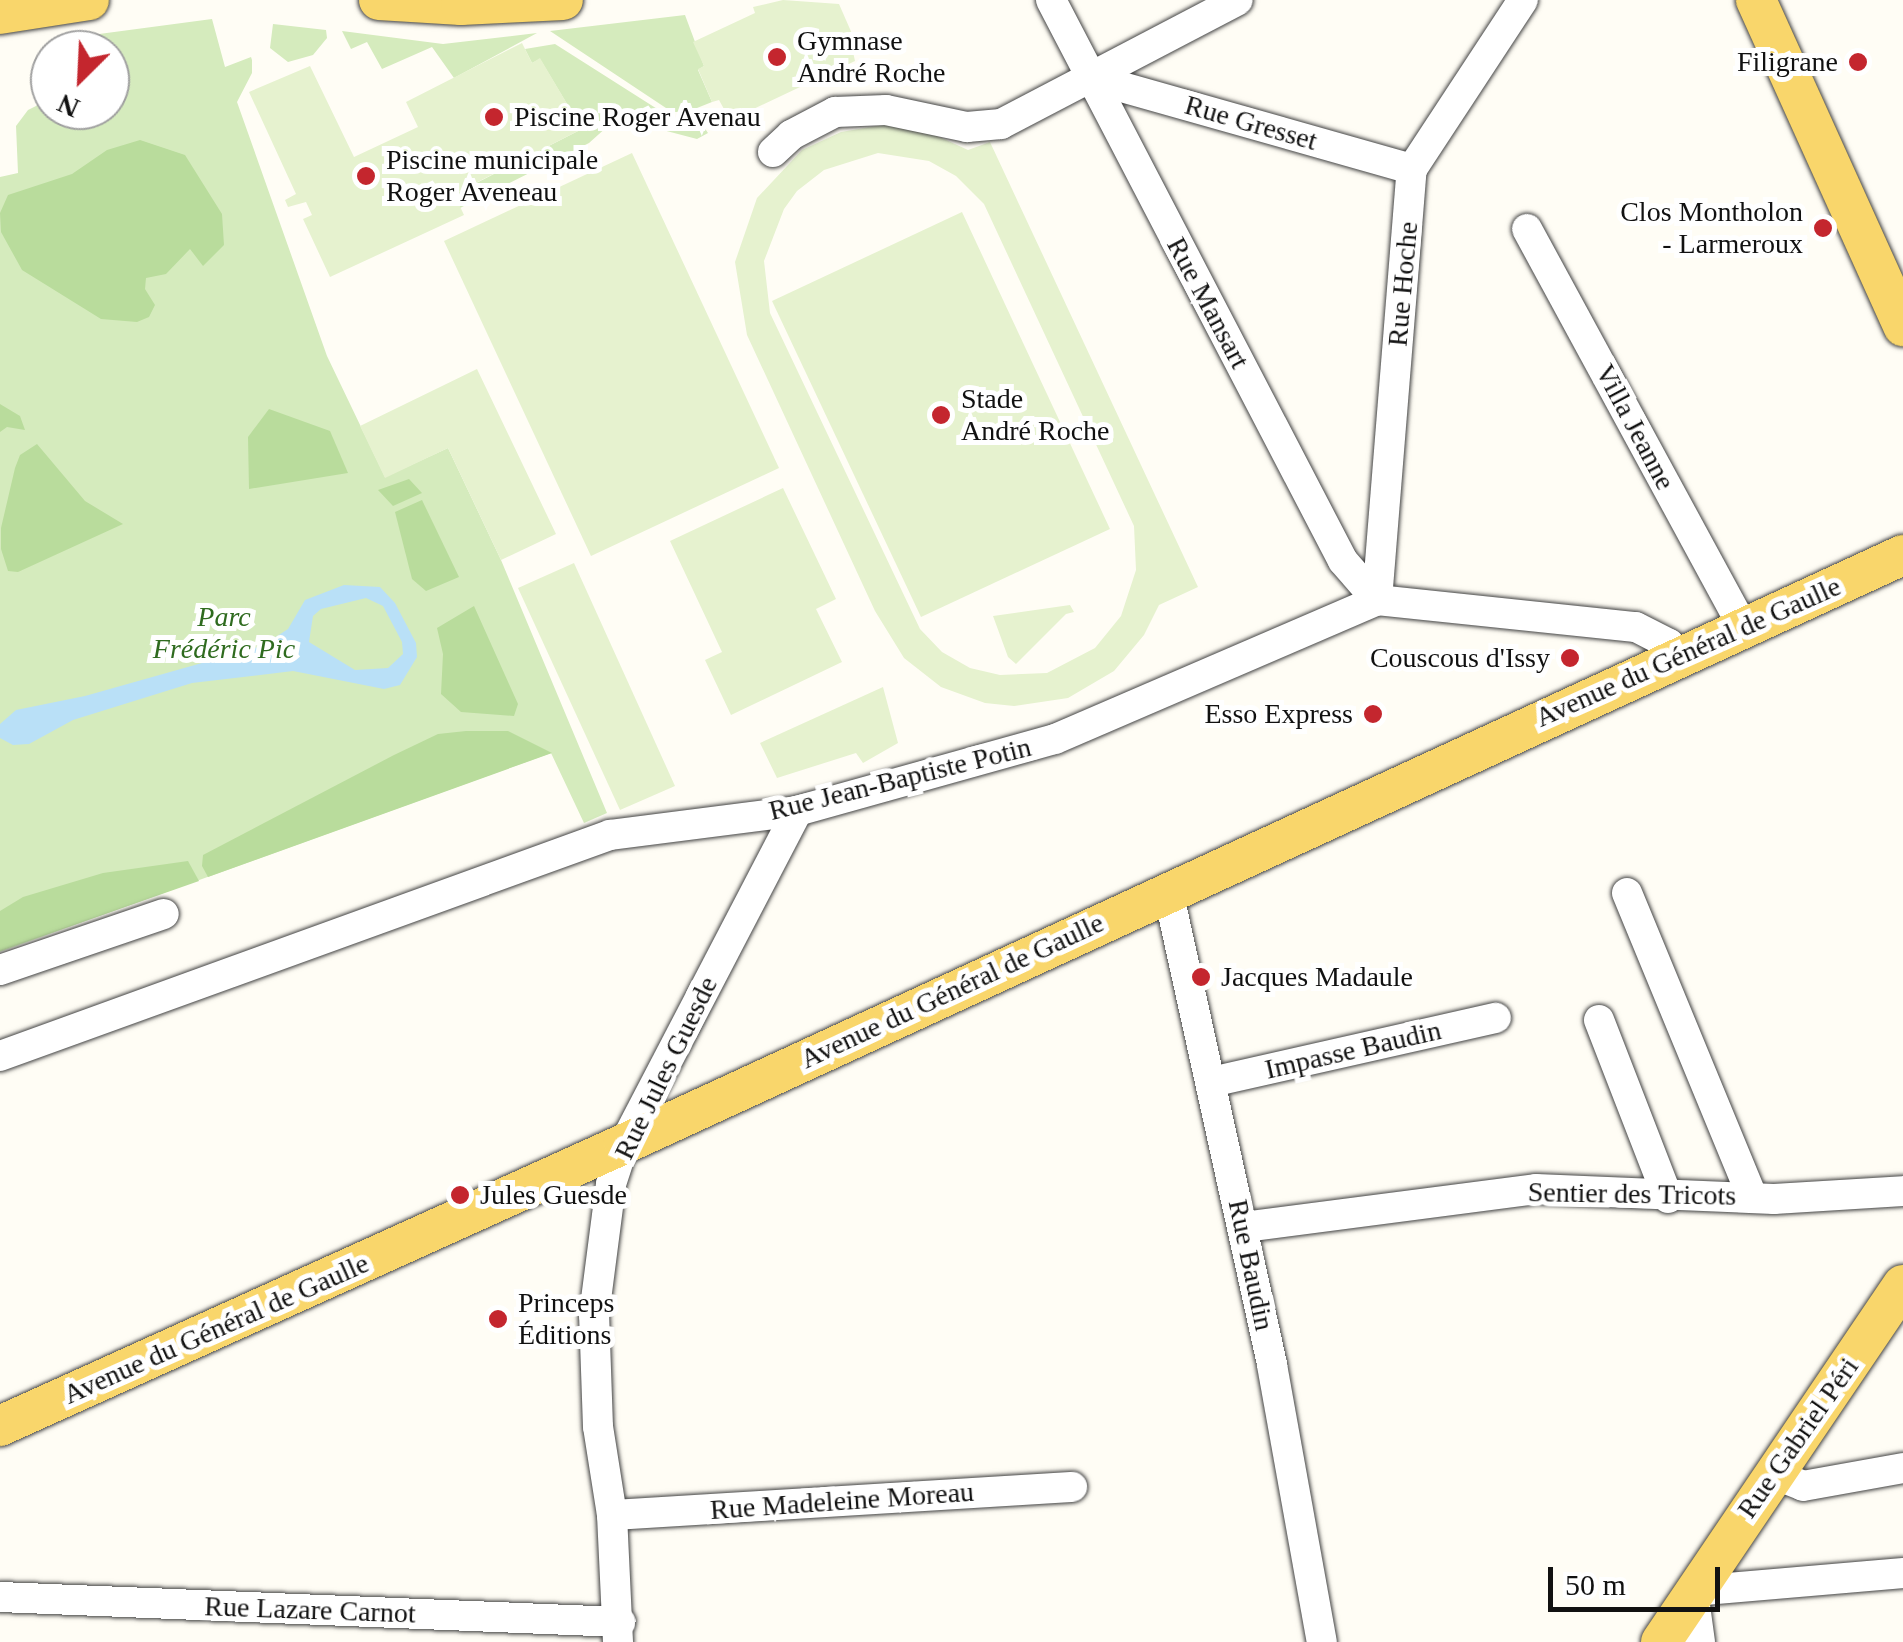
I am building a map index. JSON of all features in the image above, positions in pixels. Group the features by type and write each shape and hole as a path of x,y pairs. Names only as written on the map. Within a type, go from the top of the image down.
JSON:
{"main road":[{"path":"0,14 89,0"},
{"path":"379,0 461,5 541,1"},
{"path":"1756,0 1903,326"},
{"name":"Avenue du Général de Gaulle","path":"0,1426 624,1144 1903,555"},
{"name":"Rue Gabriel Péri","path":"1661,1642 1903,1285"}],"street":[{"name":"Rue Mansart","path":"1050,0 1344,561 1376,600"},
{"path":"773,152 792,135 834,112 886,110 967,127 1001,124 1238,0"},
{"name":"Rue Hoche","path":"1376,600 1412,169 1523,0"},
{"name":"Rue Gresset","path":"1090,78 1412,169"},
{"name":"Villa Jeanne","path":"1526,229 1743,627"},
{"name":"Rue Jean-Baptiste Potin","path":"0,1056 610,835 797,810 1054,739 1376,600 1636,627 1669,644 1680,655"},
{"name":"Rue Jules Guesde","path":"619,1632 612,1515 598,1426 594,1315 610,1184 624,1144 797,810"},
{"name":"Rue Baudin","path":"1168,891 1244,1227 1322,1642"},
{"path":"1627,893 1752,1196"},
{"path":"0,970 164,914"},
{"name":"Impasse Baudin","path":"1211,1082 1496,1018"},
{"path":"1599,1020 1668,1198"},
{"name":"Sentier des Tricots","path":"1244,1227 1536,1190 1668,1198 1796,1199 1903,1191"},
{"path":"1774,1474 1803,1486 1903,1468"},
{"name":"Rue Madeleine Moreau","path":"612,1515 1072,1487"},
{"path":"1700,1642 1693,1591 1903,1573"},
{"name":"Rue Lazare Carnot","path":"0,1597 619,1632"}],"green space":[{"name":"Gymnase André Roche","path":"783,0 839,4 853,36 850,38 855,61 730,120 719,100 712,102 698,69 704,66 693,42 755,13 753,7"},
{"path":"685,15 704,66 698,70 712,102 687,112 672,112 550,31"},
{"name":"Parc Frédéric Pic","path":"212,19 225,67 251,57 252,73 237,102 327,356 385,477 448,448 501,560 607,813 584,823 551,753 0,952 0,177 18,173 16,126 30,109 30,130 130,130 129,30"},
{"path":"273,24 326,30 327,38 313,55 288,62 270,48"},
{"path":"342,31 443,44 537,33 454,78 432,47 382,69 367,42 351,49"},
{"path":"522,43 532,63 540,58 582,129 454,194 464,215 330,277 303,219 312,215 306,202 288,207 285,200 296,194 249,92 310,66 354,157 418,127 406,102"},
{"path":"555,44 673,119 700,121 708,133 697,139 617,118 589,143 460,208 453,195 582,129 540,59 532,63 525,49"},
{"path":"888,124 933,134 968,150 990,142 1198,587 1159,605 1144,635 1114,671 1068,698 1014,706 985,703 941,687 904,658 875,611 747,335 735,262 757,198 802,150 841,132","holes":["878,153 929,161 956,176 984,204 1134,526 1136,570 1121,616 1095,648 1047,673 1000,675 970,668 942,652 920,629 770,313 764,261 784,209 797,191 824,170"]},
{"path":"140,140 185,155 222,214 224,245 203,266 190,249 166,274 146,278 145,289 155,305 149,317 137,322 101,319 22,270 1,232 0,213 8,195 72,174 107,150"},
{"path":"632,153 779,468 591,556 444,241"},
{"name":"Stade André Roche","path":"962,212 1110,529 921,617 772,301"},
{"path":"477,369 556,534 501,560 448,448 385,478 360,426"},
{"path":"0,404 20,416 25,430 7,427 0,432"},
{"path":"269,409 330,431 348,473 249,489 248,437"},
{"path":"37,444 85,501 123,524 18,572 8,571 1,549 1,528 20,455"},
{"path":"409,479 422,493 393,506 378,490"},
{"path":"783,488 836,599 816,609 842,662 731,715 705,660 722,652 670,541"},
{"path":"422,500 459,577 426,591 412,579 395,512"},
{"path":"574,563 675,786 620,810 518,588"},
{"path":"1070,605 1074,612 1066,614 1016,664 1008,657 993,616"},
{"path":"474,606 518,704 514,716 461,712 441,694 443,654 437,628"},
{"path":"883,687 898,743 863,763 856,753 777,778 760,743"},
{"path":"508,731 552,753 208,877 202,866 203,855 394,755 438,734"},
{"path":"188,861 199,881 0,951 0,911 23,897 103,873"}],"water":[{"path":"344,585 380,587 395,603 416,643 417,657 400,685 384,689 293,671 192,683 73,720 29,744 13,745 0,738 0,724 16,710 85,696 262,646 288,629 305,600","holes":["366,598 383,606 402,642 403,654 388,668 355,670 309,642 313,616 321,609"]}],"place":[{"name":"Gymnase André Roche","path":"777,57"},
{"name":"Filigrane","path":"1858,62"},
{"name":"Piscine Roger Avenau","path":"494,117"},
{"name":"Piscine municipale Roger Aveneau","path":"366,176"},
{"name":"Clos Montholon - Larmeroux","path":"1823,228"},
{"name":"Stade André Roche","path":"941,415"},
{"name":"Couscous d'Issy","path":"1570,658"},
{"name":"Esso Express","path":"1373,714"},
{"name":"Jacques Madaule","path":"1201,977"},
{"name":"Jules Guesde","path":"460,1195"},
{"name":"Princeps Éditions","path":"498,1319"}]}
